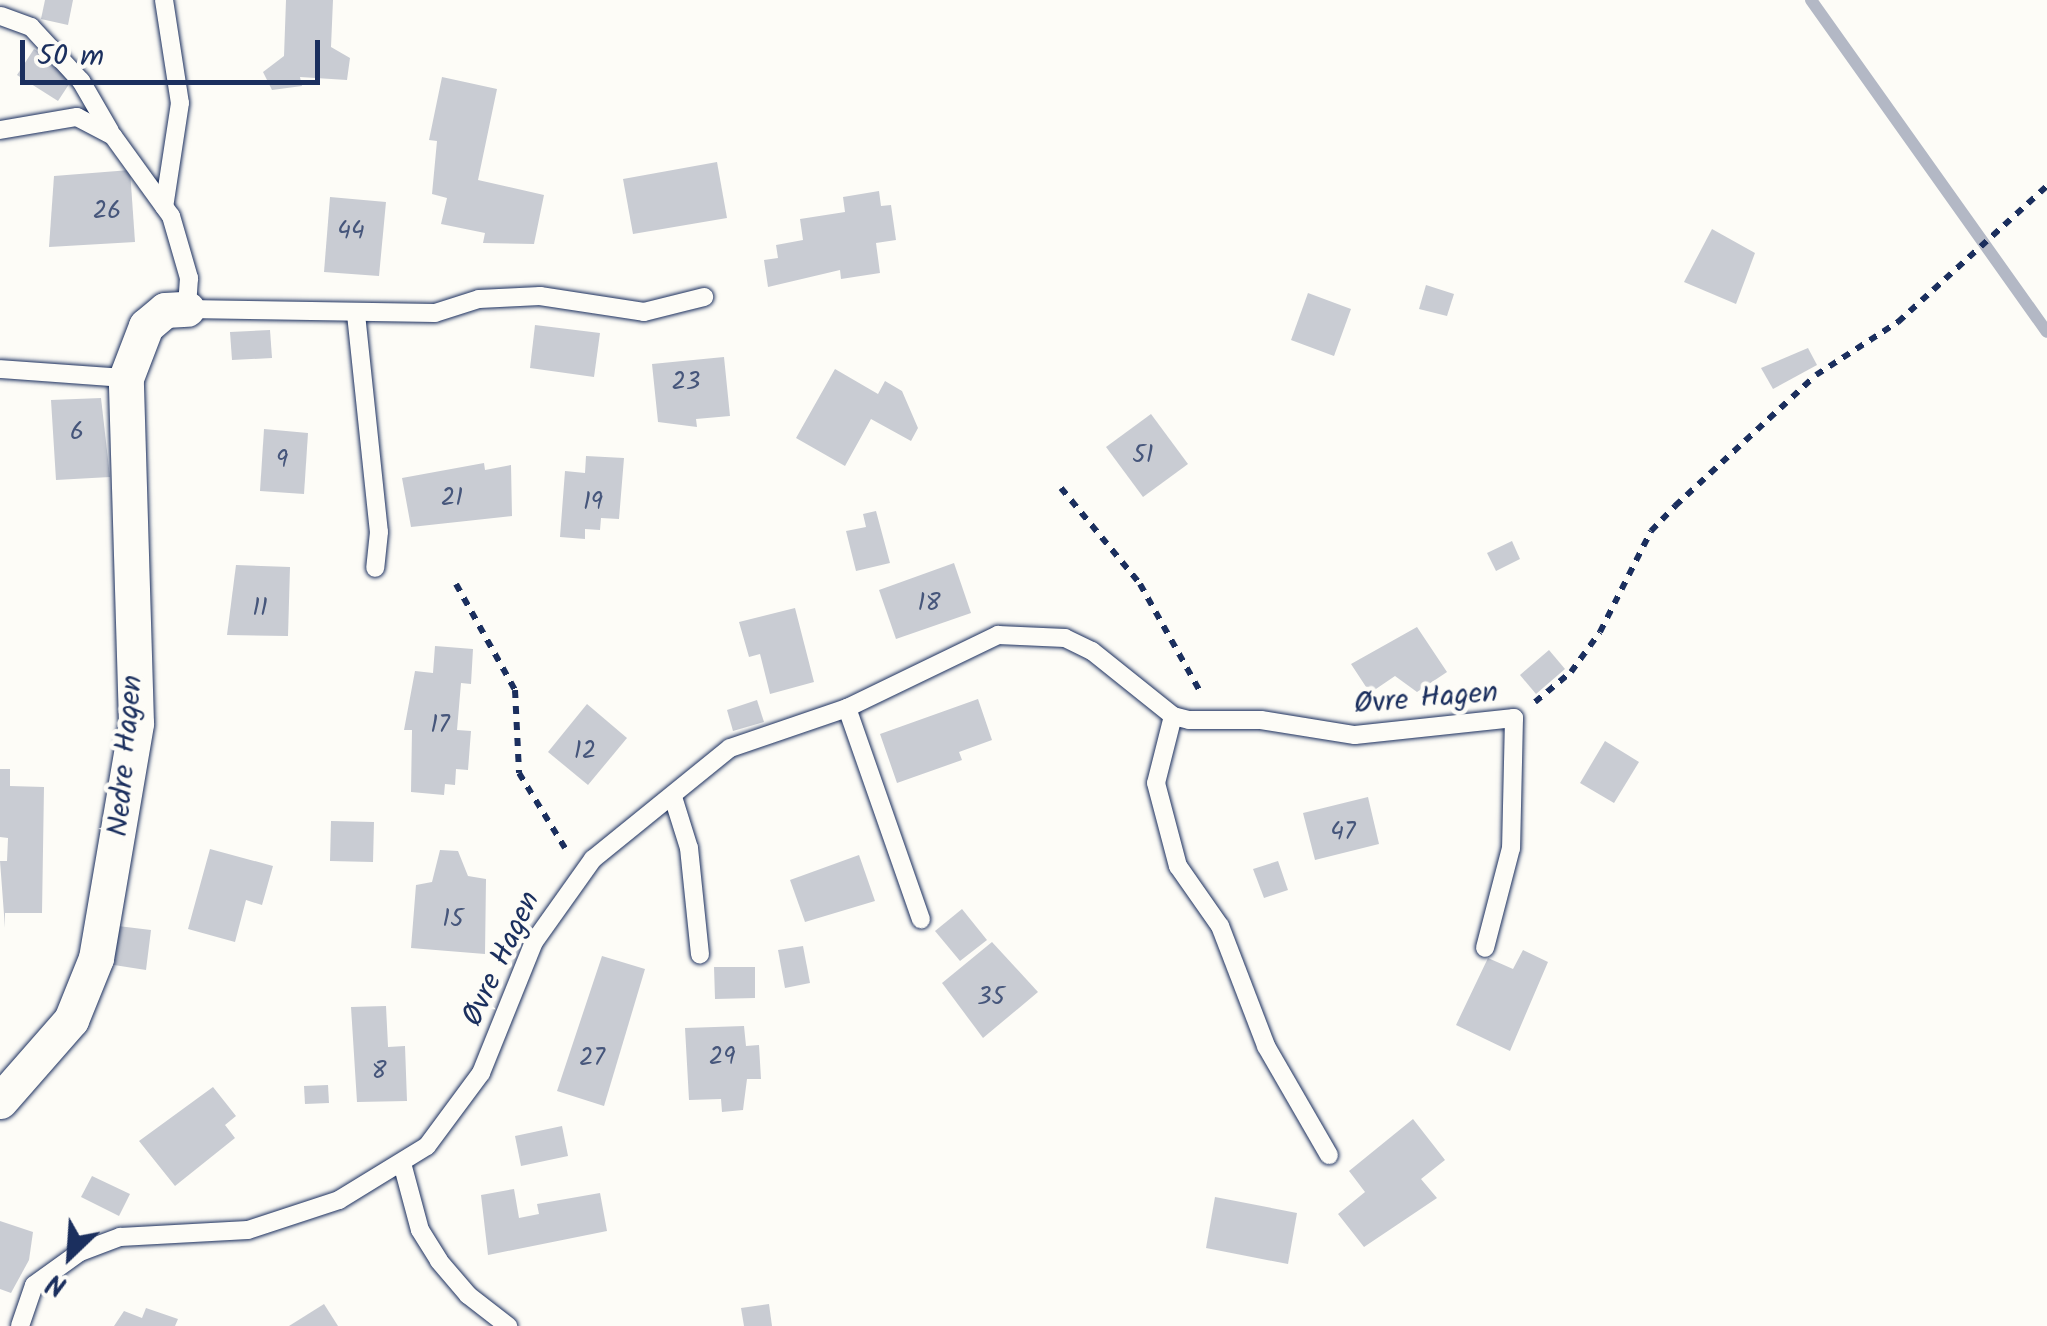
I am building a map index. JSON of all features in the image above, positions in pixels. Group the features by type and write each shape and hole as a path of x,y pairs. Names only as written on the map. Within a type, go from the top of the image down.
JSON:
{"street":[{"name":"Nedre Hagen","path":"0,1101 71,1020 86,990 122,834 136,723 126,378 146,326 164,310 186,309"}],"lane":[{"path":"164,0 180,103 164,207"},
{"path":"1,16 31,26 82,80 113,136 164,207 188,278 186,309"},
{"path":"0,130 77,117 113,136"},
{"name":"Nedre Hagen","path":"186,309 290,306 356,314 435,313 479,299 540,296 644,312 704,297"},
{"path":"356,314 380,532 375,568"},
{"path":"0,370 126,378"},
{"name":"Øvre Hagen","path":"20,1326 34,1285 80,1252 120,1237 248,1230 338,1200 402,1163 426,1146 481,1073 534,942 581,870 730,748 847,708 998,635 1037,633 1092,651 1173,716 1260,720 1355,735 1514,718 1511,848 1485,948"},
{"path":"847,708 921,918"},
{"path":"1173,716 1156,784 1178,866 1220,926 1266,1046 1328,1156"},
{"path":"673,797 689,848 700,954"},
{"path":"402,1163 420,1230 439,1261 508,1326"}],"path":[{"path":"1514,718 1571,672 1600,632 1651,530 1675,506 1816,375 1898,322 2047,186"},
{"path":"1062,488 1140,584 1209,702"},
{"path":"456,584 515,690 519,774 581,870"}],"building":[{"path":"45,0 73,0 68,25 41,19"},
{"path":"286,0 333,0 331,47 350,58 347,80 300,77 302,86 272,90 263,72 284,56"},
{"path":"34,49 75,75 58,101 17,75"},
{"path":"442,77 497,89 478,180 544,195 534,244 483,243 485,233 441,224 447,198 432,194 437,141 429,140"},
{"path":"717,162 727,218 633,234 623,179"},
{"path":"130,170 135,242 49,247 54,176"},
{"path":"879,191 881,206 891,205 896,240 876,243 880,273 841,279 840,270 768,287 764,260 778,258 776,245 803,240 800,219 845,212 843,197"},
{"path":"330,197 386,202 379,276 324,272"},
{"path":"1712,229 1755,253 1736,304 1684,282"},
{"path":"1426,285 1454,294 1447,316 1419,309"},
{"path":"1308,293 1351,309 1334,356 1291,340"},
{"path":"535,325 600,333 594,377 530,368"},
{"path":"270,330 272,358 232,360 230,332"},
{"path":"1808,348 1817,365 1773,389 1761,368"},
{"path":"724,357 730,416 696,419 697,427 658,422 652,364"},
{"path":"835,369 878,394 885,381 902,391 918,428 911,441 871,419 845,466 796,438"},
{"path":"101,398 110,477 56,480 51,400"},
{"path":"1151,414 1188,464 1143,497 1106,447"},
{"path":"264,429 308,433 304,494 260,491"},
{"path":"586,456 624,458 619,519 601,518 600,530 585,529 585,539 560,537 565,471 585,473"},
{"path":"484,463 485,470 511,465 512,516 411,527 402,478"},
{"path":"876,511 890,563 856,571 846,531 866,527 863,514"},
{"path":"1512,541 1520,559 1496,571 1487,553"},
{"path":"954,563 971,613 896,639 879,590"},
{"path":"236,565 290,567 288,636 227,635"},
{"path":"795,608 814,682 770,694 760,654 749,657 739,622"},
{"path":"1417,627 1447,672 1417,692 1395,676 1370,693 1351,664"},
{"path":"435,646 473,649 471,684 461,683 457,730 471,731 468,770 456,769 455,785 445,784 444,795 411,792 412,730 404,730 415,671 433,673"},
{"path":"1549,650 1565,669 1536,694 1520,675"},
{"path":"978,699 992,740 959,752 962,760 897,783 880,734"},
{"path":"757,700 764,722 733,731 727,710"},
{"path":"587,704 627,738 588,785 548,752"},
{"path":"1605,741 1639,762 1614,803 1580,783"},
{"path":"0,769 10,769 10,786 44,787 42,913 5,913 5,928 0,861 7,861 8,838 0,837"},
{"path":"1368,797 1379,844 1315,860 1303,813"},
{"path":"331,821 374,822 373,862 330,861"},
{"path":"210,849 273,866 262,905 246,900 235,942 188,929"},
{"path":"440,850 458,851 468,876 486,879 485,954 411,948 416,885 432,882"},
{"path":"859,855 875,901 805,922 790,880"},
{"path":"1278,861 1288,890 1264,898 1253,869"},
{"path":"962,909 987,940 960,961 935,931"},
{"path":"118,926 151,930 146,970 114,965"},
{"path":"992,942 1038,992 983,1038 942,983"},
{"path":"803,946 810,983 785,988 778,950"},
{"path":"1523,950 1548,962 1510,1051 1456,1025 1488,958 1513,969"},
{"path":"602,956 645,969 604,1106 557,1091"},
{"path":"714,967 755,967 755,998 715,999"},
{"path":"386,1006 388,1047 405,1046 407,1101 357,1102 351,1007"},
{"path":"744,1026 746,1046 759,1045 761,1079 747,1079 743,1110 722,1112 721,1099 689,1100 685,1028"},
{"path":"328,1085 329,1103 305,1104 304,1086"},
{"path":"213,1087 236,1116 225,1125 235,1138 175,1186 139,1141"},
{"path":"1413,1119 1445,1160 1421,1179 1437,1198 1364,1247 1338,1214 1365,1192 1349,1171"},
{"path":"562,1126 568,1156 521,1166 515,1136"},
{"path":"92,1176 130,1194 119,1216 81,1197"},
{"path":"514,1189 519,1218 539,1214 537,1204 600,1193 607,1231 488,1255 481,1195"},
{"path":"1215,1197 1297,1213 1288,1264 1206,1248"},
{"path":"0,1221 33,1232 29,1260 11,1293 0,1289"},
{"path":"324,1304 338,1326 289,1326"},
{"path":"769,1304 772,1326 744,1326 741,1308"},
{"path":"146,1308 178,1319 175,1326 114,1326 124,1311 142,1318"}],"waterway":[{"path":"1811,0 2047,332"}]}
